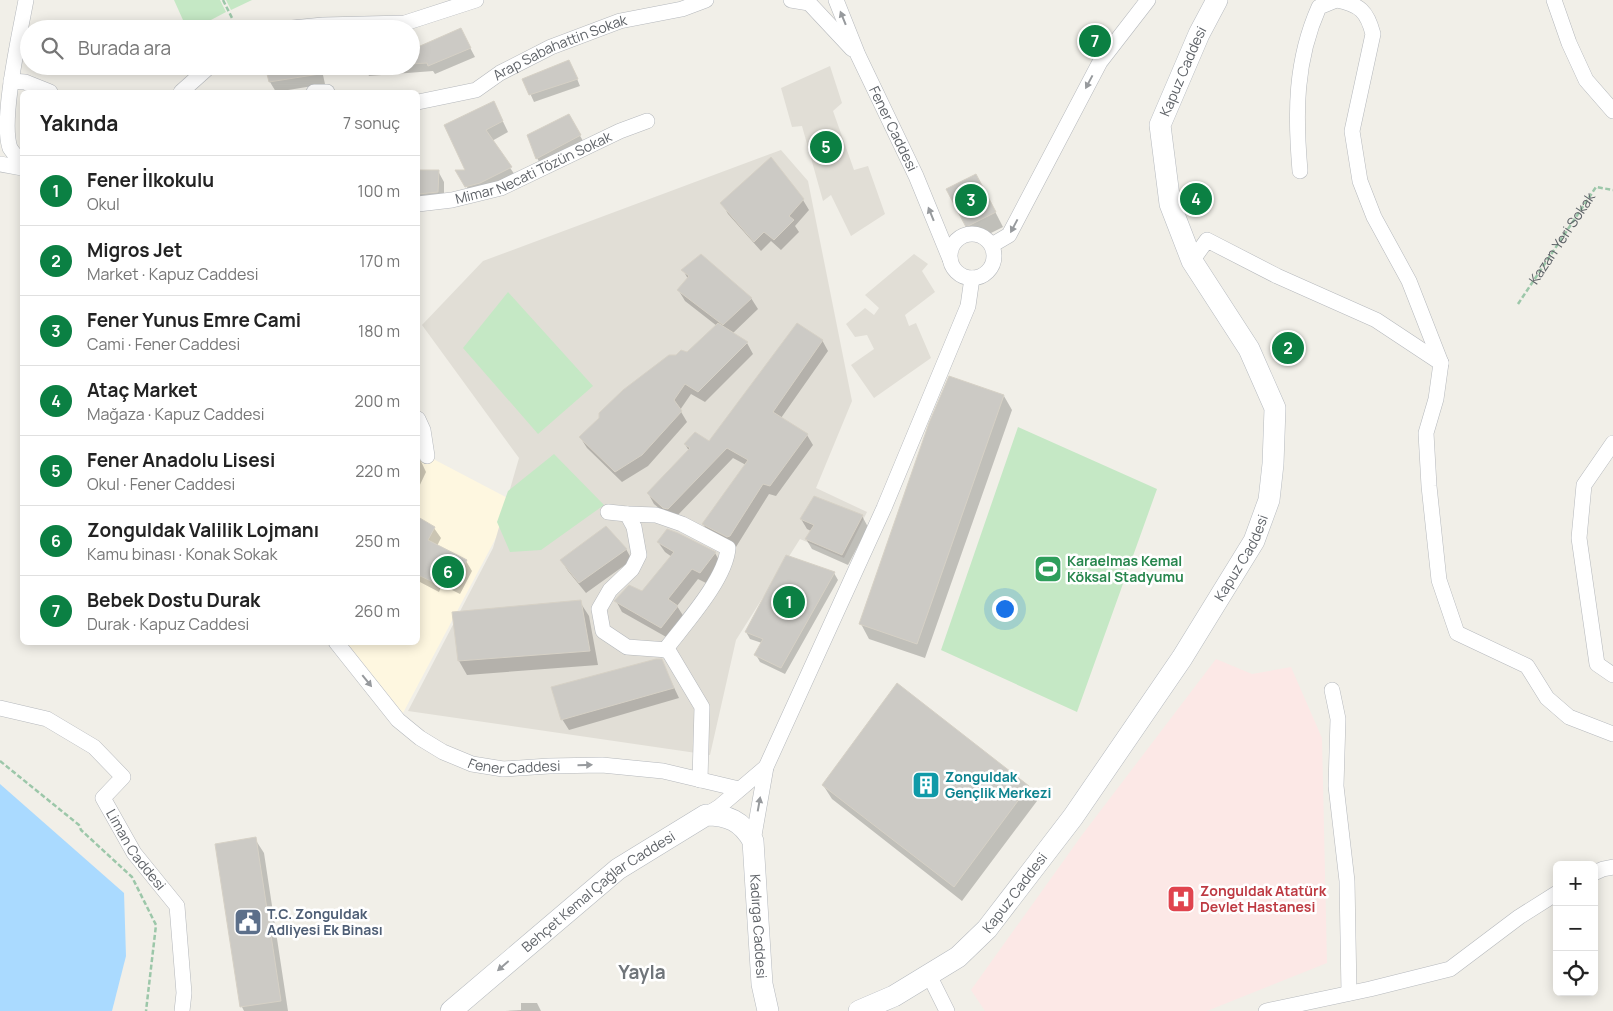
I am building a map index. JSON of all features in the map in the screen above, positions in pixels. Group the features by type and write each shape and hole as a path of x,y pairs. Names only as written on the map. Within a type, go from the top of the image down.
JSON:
{"main road":[{"name":"Kapuz Caddesi","path":"859,1011 894,996 958,957 987,930 1073,817 1182,658 1254,541 1269,500 1273,464 1275,408 1249,349 1192,261 1170,204 1160,125 1198,34 1217,0"},
{"path":"706,815 720,815 732,819 746,829 752,840"},
{"name":"Behçet Kemal Çağlar Caddesi","path":"451,1011 618,869 706,815"},
{"name":"Kadırga Caddesi","path":"752,840 762,984 768,1011"},
{"path":"752,1011 762,984"},
{"path":"762,984 773,1005 779,1011"}],"street":[{"path":"22,20 26,0"},
{"path":"414,20 476,0"},
{"name":"Arap Sabahattin Sokak","path":"420,102 476,90 500,73 551,46 620,21 682,9 706,0"},
{"path":"791,0 809,3 858,55"},
{"name":"Fener Caddesi","path":"836,0 858,55 916,176 950,259"},
{"path":"992,245 1009,235 1100,62 1148,0"},
{"path":"1300,171 1296,126 1297,90 1308,30 1319,7 1337,0 1354,4 1369,19 1373,34 1352,131 1360,181 1374,217 1409,281 1441,363 1436,399 1426,433 1438,580 1457,633 1527,666 1547,698 1569,717 1613,734"},
{"path":"1554,0 1569,43 1586,80 1613,111"},
{"path":"20,32 7,101 6,127 10,148 20,160"},
{"path":"183,90 200,75"},
{"path":"11,81 26,82 45,90"},
{"name":"Mimar Necati Tözün Sokak","path":"420,204 452,200 501,188 620,131 648,121"},
{"path":"0,164 20,168"},
{"path":"975,233 988,240 992,245 994,260 986,273 972,278 955,270 950,259 952,245 962,236 975,233"},
{"path":"1192,261 1207,240 1277,276 1376,320 1441,363"},
{"path":"752,840 766,767 884,508 968,306 972,278"},
{"path":"420,423 423,430 427,456"},
{"path":"1613,443 1584,485 1580,538 1597,664 1613,675"},
{"path":"608,512 656,515 682,524 728,548 727,558 708,593 665,650"},
{"path":"627,514 634,527 639,555 632,569 610,590 598,609 603,631 627,647 668,650 680,668 702,707 700,780"},
{"name":"Fener Caddesi","path":"338,645 398,720 420,738 443,752 472,764 503,769 602,765 663,771 739,789"},
{"path":"1332,690 1338,719 1336,786 1347,881 1349,993"},
{"name":"Liman Caddesi","path":"0,708 47,719 94,747 123,777 103,798 134,853 177,906 184,993 182,1011"},
{"path":"706,815 719,807 766,767"},
{"path":"1598,871 1613,867"},
{"path":"1266,1011 1450,969 1520,917 1553,896"},
{"path":"929,975 947,1011"}],"path":[{"path":"223,0 233,20"},
{"name":"Kazan Yeri Sokak","path":"1518,304 1596,187 1613,190"},
{"path":"0,761 79,825 81,830 132,877 156,925 146,1011"}],"shaded area":[{"path":"830,66 842,103 833,111 854,170 868,166 885,214 851,236 831,195 823,201 802,126 792,127 781,88"},
{"path":"781,150 808,181 852,401 816,488 867,512 844,558 800,539 736,640 710,755 408,711 493,548 519,458 422,325 483,261"},
{"path":"914,254 928,264 922,271 935,292 905,315 909,326 916,323 931,358 874,398 851,365 874,349 867,335 855,337 846,324 865,308 874,315 879,308 865,295"},
{"path":"420,452 515,502 403,713 349,645 420,645"},
{"name":"Zonguldak Atatürk Devlet Hastanesi","path":"1216,659 1252,674 1291,667 1322,738 1327,963 1207,1011 985,1011 971,990 1082,835"}],"green space":[{"path":"174,0 220,0 226,12 211,20 183,20"},
{"path":"226,0 252,0 231,10"},
{"path":"508,292 593,386 538,434 463,348"},
{"name":"Karaelmas Kemal Köksal Stadyumu","path":"1018,427 1157,489 1077,712 941,650"},
{"path":"554,454 604,505 541,550 510,552 497,522 508,491"}],"water":[{"path":"0,784 124,893 126,956 112,1011 0,1011"}],"building":[{"path":"461,28 471,48 428,66 427,63 420,63 420,46"},
{"path":"569,60 578,79 529,95 522,79"},
{"path":"267,75 313,75 269,82"},
{"path":"494,101 503,121 486,130 512,167 480,183 465,187 455,170 465,170 444,125"},
{"path":"569,114 581,135 536,159 527,135"},
{"path":"771,157 804,199 789,216 794,220 774,240 764,232 754,242 720,203"},
{"path":"420,170 439,170 438,192 420,194"},
{"path":"976,174 996,212 966,227 946,189"},
{"path":"701,254 752,298 723,325 677,290 689,276 681,270"},
{"path":"718,323 748,342 698,392 685,384 674,400 682,411 642,455 615,472 579,437 599,418 599,413 623,390 669,355 676,355 681,350 687,352"},
{"path":"797,323 823,340 773,412 808,434 770,486 763,484 730,536 727,537 702,524 748,460 727,448 668,509 663,508 647,493 690,448 684,444 695,432 709,441"},
{"path":"949,376 1004,395 917,644 859,624 929,423"},
{"path":"814,496 863,515 842,555 805,539 814,525 800,519"},
{"path":"420,518 435,527 428,540 467,560 454,584 436,575 433,582 420,576"},
{"path":"606,526 627,549 579,583 560,560"},
{"path":"667,529 716,552 700,573 692,569 668,599 678,606 661,628 614,601 629,585 642,591 674,552 657,542"},
{"path":"786,555 835,572 781,668 754,655 763,639 745,632"},
{"path":"581,600 590,651 458,661 452,612"},
{"path":"662,659 674,688 561,720 551,687"},
{"name":"Zonguldak Gençlik Merkezi","path":"897,683 1029,786 954,887 822,785"},
{"name":"T.C. Zonguldak Adliyesi Ek Binası","path":"256,837 281,1001 240,1007 215,844"}],"place":[{"name":"Bebek Dostu Durak","path":"1095,41"},
{"name":"Fener Anadolu Lisesi","path":"826,147"},
{"name":"Ataç Market","path":"1196,199"},
{"name":"Fener Yunus Emre Cami","path":"971,200"},
{"name":"Migros Jet","path":"1288,348"},
{"name":"Karaelmas Kemal Köksal Stadyumu","path":"1048,569"},
{"name":"Zonguldak Valilik Lojmanı","path":"448,572"},
{"name":"Fener İlkokulu","path":"789,602"},
{"name":"Zonguldak Gençlik Merkezi","path":"926,785"},
{"name":"Zonguldak Atatürk Devlet Hastanesi","path":"1181,899"},
{"name":"T.C. Zonguldak Adliyesi Ek Binası","path":"248,922"}],"district":[{"name":"Yayla","path":"642,972"}]}
